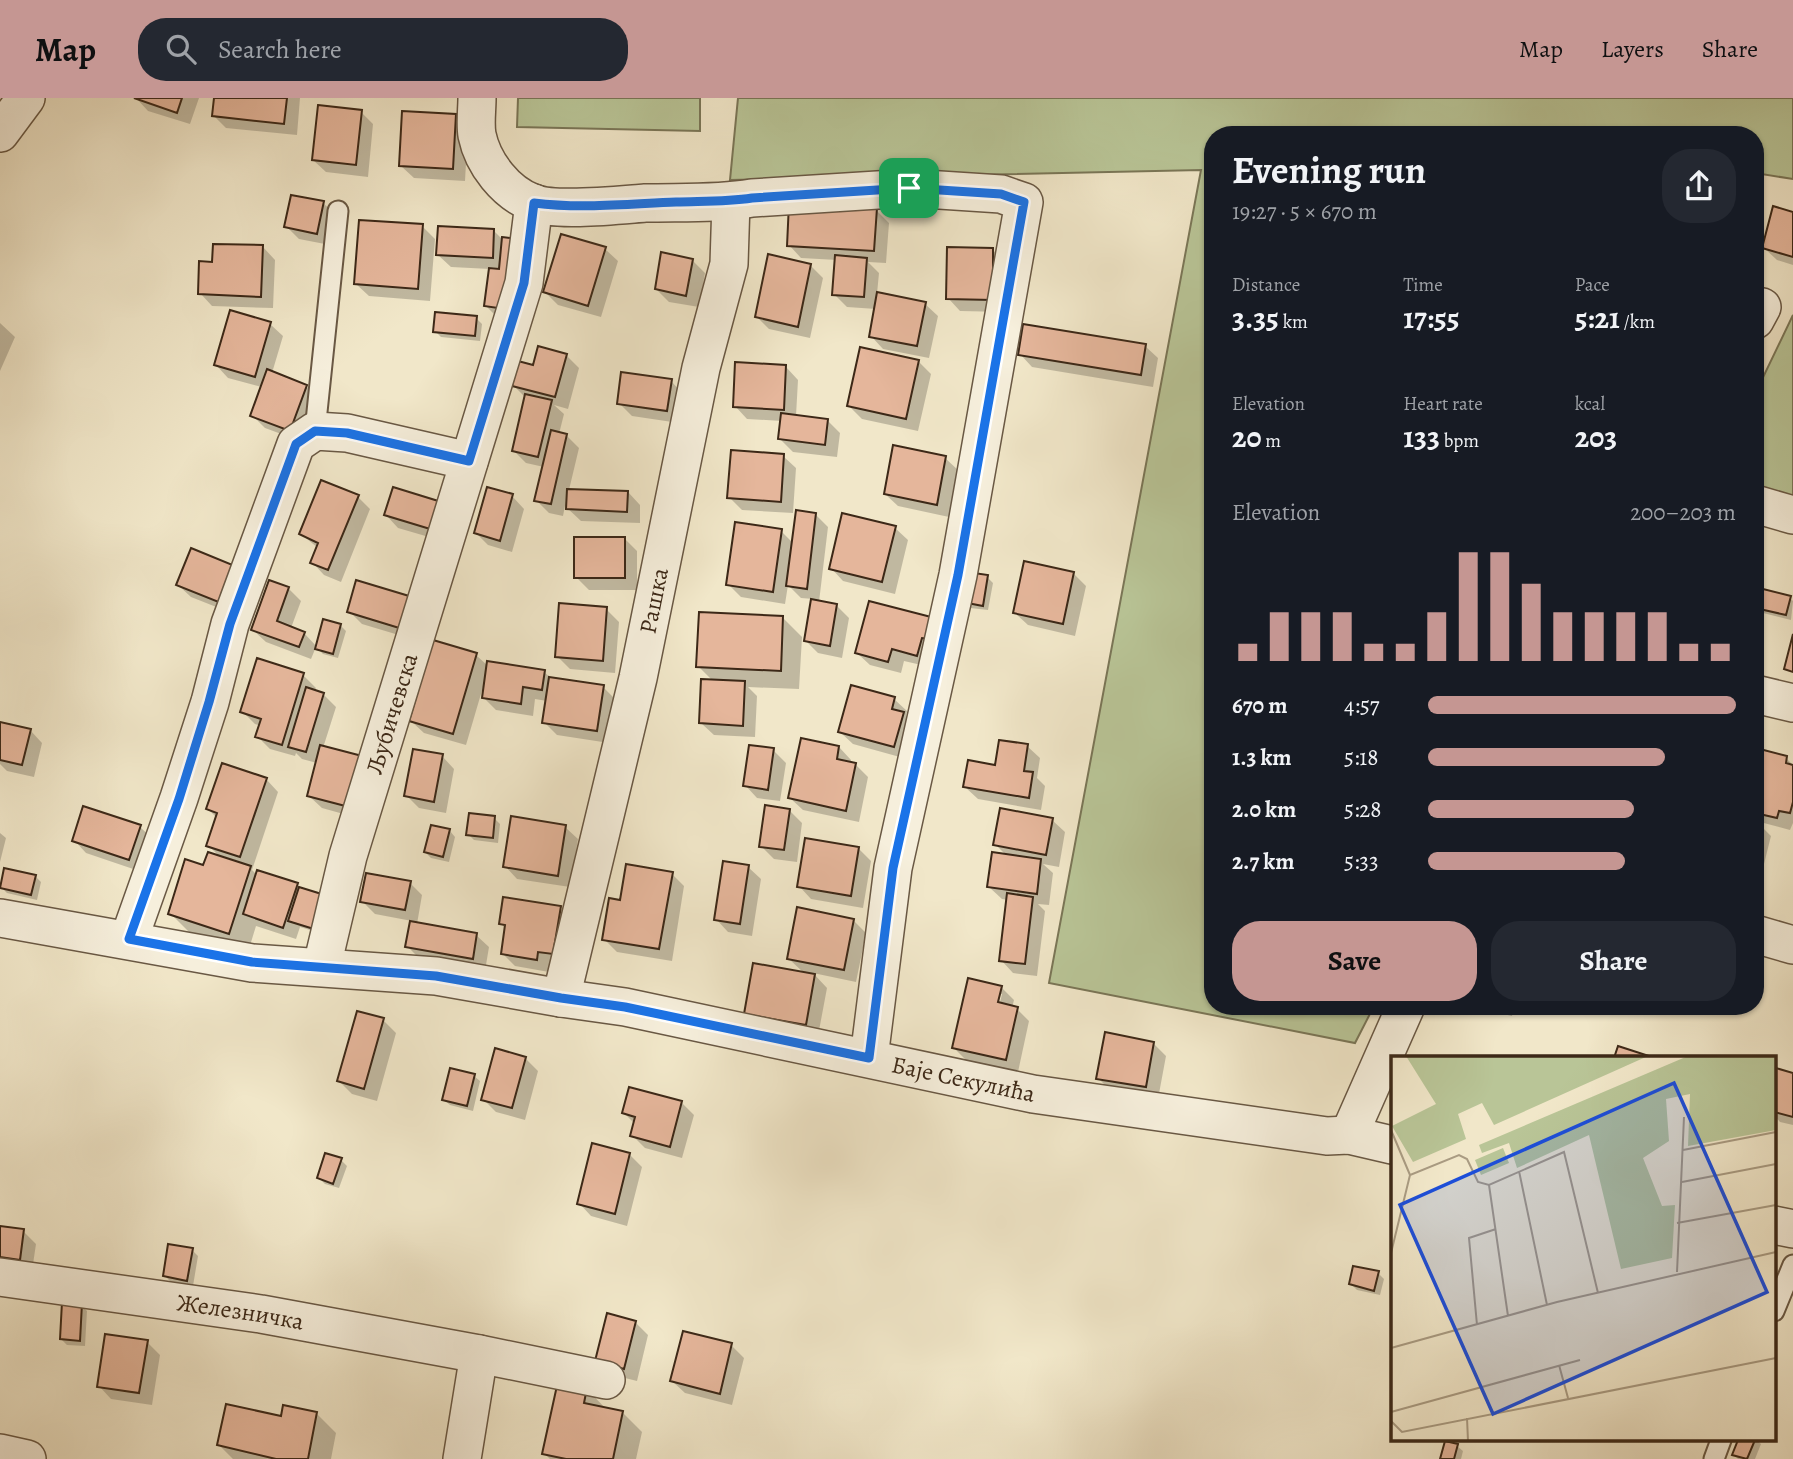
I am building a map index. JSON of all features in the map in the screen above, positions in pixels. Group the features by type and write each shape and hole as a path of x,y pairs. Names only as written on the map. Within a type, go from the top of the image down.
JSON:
{"street":[{"path":"0,132 26,98"},
{"path":"477,98 477,135 485,158 507,186 534,203 588,206 731,202 752,198 909,188 1001,194 1024,202 958,575 893,868 869,1058"},
{"name":"Рашка","path":"561,998 638,678 701,368 729,264 731,202"},
{"name":"Љубичевска","path":"322,966 348,856 524,283 534,203"},
{"path":"129,939 179,799 230,624 296,444 315,431 347,433 469,461"},
{"path":"1764,507 1793,515"},
{"path":"1764,696 1793,703"},
{"name":"Баје Секулића","path":"0,918 252,962 436,976 625,1007 1033,1094 1314,1134 1349,1135 1391,1145"},
{"path":"1764,937 1793,945"},
{"path":"1349,1135 1402,1015"},
{"name":"Железничка","path":"0,1277 261,1314 606,1380"},
{"path":"462,1459 479,1354"},
{"path":"0,1453 27,1459"}],"lane":[{"path":"315,431 338,211"},
{"path":"1776,1306 1793,1265"},
{"path":"1714,1459 1720,1442"}],"green space":[{"path":"518,98 700,98 700,131 517,127"},
{"path":"738,98 1793,98 1793,179 1764,174 1764,126 1204,126 1204,1013 1049,983 1201,170 730,180"},
{"path":"1793,315 1793,497 1764,488 1764,375"},
{"path":"1212,1015 1369,1015 1355,1043"}],"building":[{"path":"134,98 182,98 177,113"},
{"path":"214,98 287,98 284,124 212,116"},
{"path":"318,105 362,110 356,165 312,160"},
{"path":"402,111 456,114 453,169 399,166"},
{"path":"291,195 324,201 317,234 284,227"},
{"path":"789,203 877,208 874,251 787,246"},
{"path":"1773,206 1793,212 1793,257 1764,249"},
{"path":"359,220 423,224 418,289 354,284"},
{"path":"438,226 494,229 493,258 436,255"},
{"path":"561,234 606,247 588,306 543,292"},
{"path":"502,237 520,239 512,310 484,306 489,268 499,269"},
{"path":"213,244 263,245 261,297 198,294 199,261 212,262"},
{"path":"947,247 993,248 993,300 946,299"},
{"path":"661,252 693,259 686,296 655,289"},
{"path":"768,254 811,264 798,327 755,317"},
{"path":"835,255 867,258 864,297 832,295"},
{"path":"877,292 926,302 917,346 869,337"},
{"path":"230,310 271,322 255,377 214,365"},
{"path":"435,312 477,316 475,336 433,332"},
{"path":"1023,324 1146,344 1141,375 1018,355"},
{"path":"538,346 567,354 555,397 512,386 518,361 533,365"},
{"path":"860,347 919,360 906,419 847,406"},
{"path":"735,362 786,365 784,410 733,407"},
{"path":"267,369 307,385 290,431 250,416"},
{"path":"621,372 672,379 667,411 617,404"},
{"path":"525,394 552,400 538,457 512,451"},
{"path":"781,413 828,419 825,445 778,439"},
{"path":"551,430 567,434 551,504 534,501"},
{"path":"893,445 946,456 937,505 884,494"},
{"path":"731,450 784,454 781,502 727,498"},
{"path":"321,480 359,495 328,570 310,563 318,543 299,534"},
{"path":"393,487 448,504 440,532 384,515"},
{"path":"487,487 513,494 500,541 474,533"},
{"path":"567,489 628,491 627,512 566,509"},
{"path":"796,510 816,513 807,589 786,586"},
{"path":"842,513 896,526 882,582 829,569"},
{"path":"735,522 782,529 773,592 726,585"},
{"path":"574,537 625,537 625,578 574,578"},
{"path":"191,548 235,566 221,603 176,585"},
{"path":"1024,561 1074,572 1063,624 1013,613"},
{"path":"967,572 988,575 983,606 962,602"},
{"path":"269,580 289,587 277,621 305,632 299,647 251,630"},
{"path":"356,580 419,599 409,631 347,612"},
{"path":"1764,589 1791,596 1786,615 1764,610"},
{"path":"811,599 837,604 830,646 804,641"},
{"path":"869,601 935,618 930,639 922,638 917,656 892,649 888,662 855,653"},
{"path":"559,603 607,607 603,661 555,657"},
{"path":"699,612 783,616 781,671 696,667"},
{"path":"323,619 341,624 333,654 315,649"},
{"path":"1793,634 1793,672 1784,669"},
{"path":"433,640 477,653 453,734 409,721"},
{"path":"257,658 304,673 282,745 255,737 261,719 240,712"},
{"path":"487,661 545,670 542,690 523,687 521,704 482,698"},
{"path":"549,677 604,685 597,731 542,723"},
{"path":"701,679 745,681 743,726 699,723"},
{"path":"851,685 895,697 892,709 904,712 894,747 838,732"},
{"path":"306,687 324,693 306,752 288,747"},
{"path":"0,722 31,729 22,765 0,760"},
{"path":"801,738 839,746 837,759 856,763 846,811 788,798"},
{"path":"999,740 1028,744 1024,771 1033,772 1029,798 963,787 968,760 995,765"},
{"path":"320,745 366,757 353,808 307,796"},
{"path":"749,745 774,748 768,790 743,786"},
{"path":"413,749 443,754 434,802 404,796"},
{"path":"1764,750 1787,756 1786,763 1793,765 1793,802 1790,813 1779,811 1777,818 1764,815"},
{"path":"222,763 267,778 240,857 206,846 217,813 206,809"},
{"path":"765,805 790,809 784,850 759,847"},
{"path":"83,806 141,825 129,860 72,841"},
{"path":"1000,808 1053,818 1046,855 993,845"},
{"path":"469,813 495,816 493,838 466,835"},
{"path":"511,816 566,825 558,876 503,867"},
{"path":"431,825 450,829 443,857 424,852"},
{"path":"805,838 859,847 851,896 797,887"},
{"path":"208,852 251,866 229,934 168,914 185,859 203,865"},
{"path":"992,852 1041,859 1037,894 987,887"},
{"path":"723,861 749,865 740,924 714,920"},
{"path":"626,864 673,872 659,949 602,940 609,898 620,900"},
{"path":"4,868 36,875 31,895 0,888"},
{"path":"257,870 298,883 283,928 243,914"},
{"path":"366,873 411,881 405,910 360,902"},
{"path":"299,887 328,896 317,930 288,921"},
{"path":"1007,893 1033,897 1025,964 999,961"},
{"path":"503,897 561,906 553,954 538,952 537,960 501,954 505,925 499,924"},
{"path":"797,907 854,919 844,970 787,959"},
{"path":"410,921 477,933 473,959 405,947"},
{"path":"753,963 815,974 806,1025 744,1014"},
{"path":"968,978 1002,986 998,1002 1018,1007 1006,1060 952,1048"},
{"path":"357,1011 384,1018 364,1089 337,1081"},
{"path":"1105,1032 1154,1042 1146,1087 1096,1079"},
{"path":"1618,1046 1649,1056 1615,1056"},
{"path":"495,1048 526,1057 512,1108 481,1100"},
{"path":"450,1068 475,1074 467,1106 442,1100"},
{"path":"1776,1068 1793,1073 1793,1117 1776,1113"},
{"path":"629,1087 682,1101 670,1147 630,1136 635,1117 622,1113"},
{"path":"592,1143 630,1153 615,1214 577,1204"},
{"path":"325,1153 342,1158 333,1184 317,1178"},
{"path":"0,1226 24,1229 20,1260 0,1257"},
{"path":"168,1244 193,1248 187,1281 163,1276"},
{"path":"1353,1266 1379,1271 1374,1291 1349,1284"},
{"path":"62,1302 82,1303 80,1341 60,1339"},
{"path":"607,1313 636,1321 624,1369 595,1361"},
{"path":"683,1331 732,1343 720,1394 670,1381"},
{"path":"105,1334 148,1340 139,1393 97,1387"},
{"path":"558,1381 587,1388 584,1403 623,1411 613,1459 566,1459 542,1454"},
{"path":"226,1404 281,1416 283,1405 317,1412 308,1459 276,1459 217,1445"},
{"path":"1445,1442 1458,1444 1454,1459 1440,1459"},
{"path":"1737,1442 1754,1442 1747,1459 1732,1455"}],"route":[{"path":"909,188 1001,194 1024,202 958,575 893,868 869,1058 625,1007 436,976 252,962 129,939 179,799 230,624 296,444 315,431 347,433 469,461 524,283 534,203 588,206 731,202 752,198 909,188"}]}
